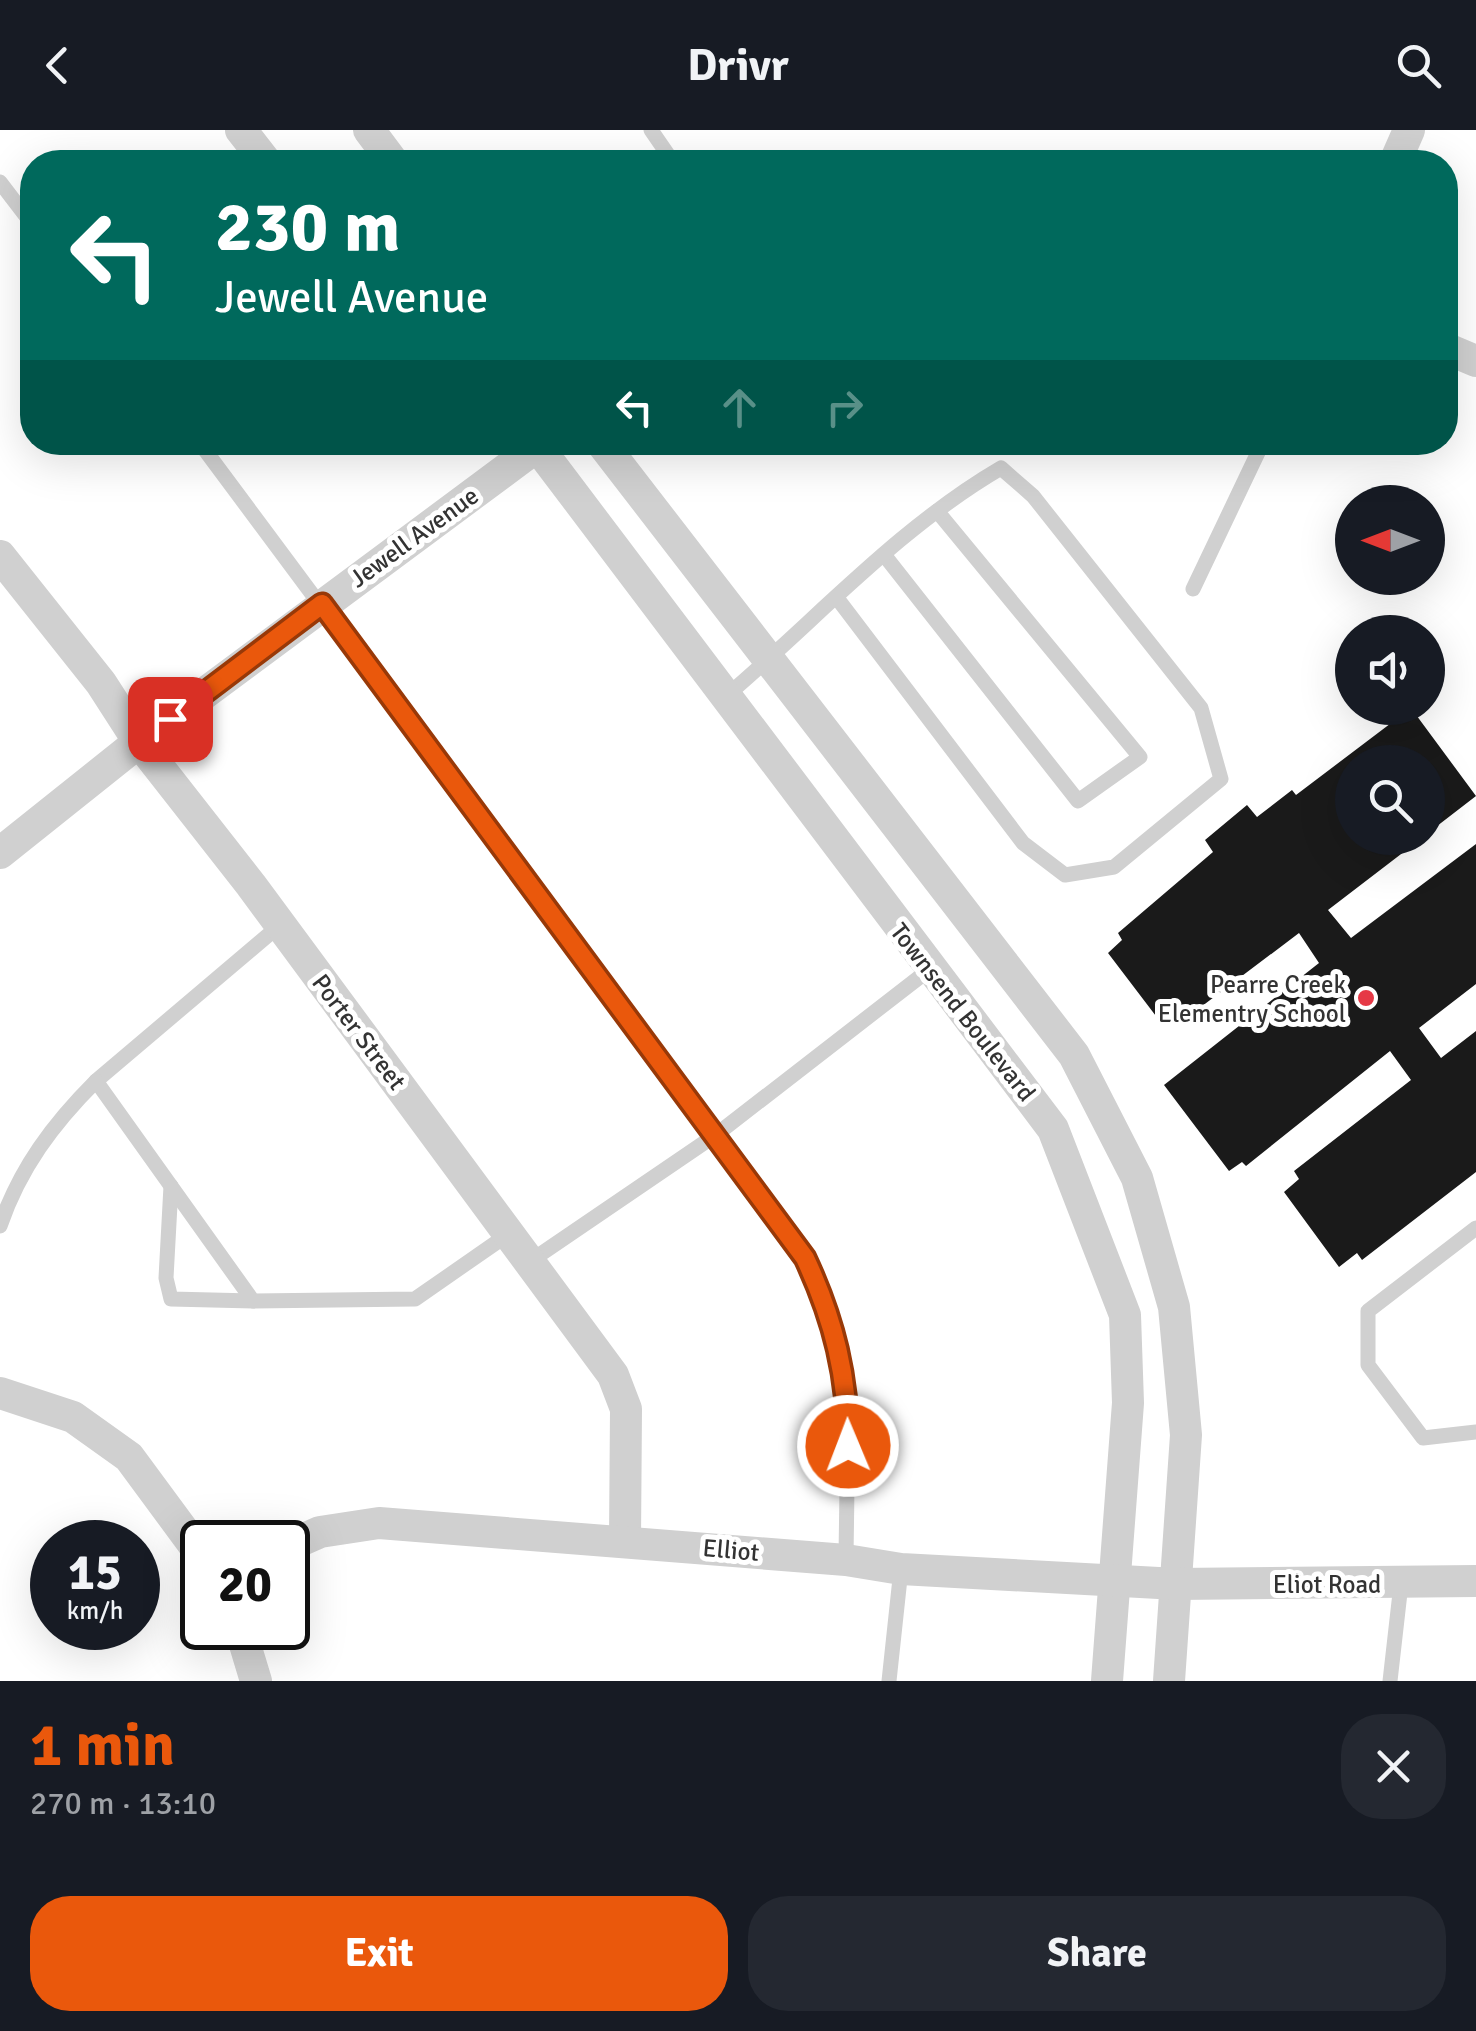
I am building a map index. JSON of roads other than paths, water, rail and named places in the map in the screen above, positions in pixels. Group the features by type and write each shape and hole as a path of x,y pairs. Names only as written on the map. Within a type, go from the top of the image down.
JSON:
{"street":[{"path":"240,130 256,150"},
{"name":"Jewell Avenue","path":"0,853 139,742 523,455"},
{"name":"Townsend Boulevard","path":"546,455 724,698 1053,1129 1125,1315 1128,1403 1108,1681"},
{"path":"611,455 1074,1055 1137,1178 1174,1307 1186,1435 1169,1681"},
{"name":"Porter Street","path":"0,556 101,683 139,742 532,1260 613,1375 626,1409 625,1542"},
{"path":"0,1393 72,1417 129,1456 180,1526"},
{"name":"Elliot","path":"310,1536 378,1523 846,1560 901,1569 1177,1584"},
{"name":"Eliot Road","path":"1177,1584 1476,1582"},
{"path":"247,1650 256,1681"}],"lane":[{"path":"0,182 20,208"},
{"path":"209,455 718,1134 805,1258 827,1306 841,1355 848,1408 846,1560"},
{"path":"1193,589 1257,455"},
{"path":"724,698 770,659 837,598 937,511 1001,468 1033,496 1201,708 1222,779 1114,867 1065,875 1023,843 837,598"},
{"path":"886,556 1078,800 1140,757 937,511"},
{"path":"0,1226 14,1184 59,1117 280,925"},
{"path":"532,1260 718,1134 930,969"},
{"path":"96,1081 254,1301"},
{"path":"171,1186 166,1278 171,1299 416,1299 510,1233"},
{"path":"1476,1228 1368,1312 1368,1365 1424,1438 1476,1432"},
{"path":"888,1681 901,1569"},
{"path":"1390,1681 1401,1584"}],"place":[{"name":"Pearre Creek Elementry School","path":"1366,998"}]}
